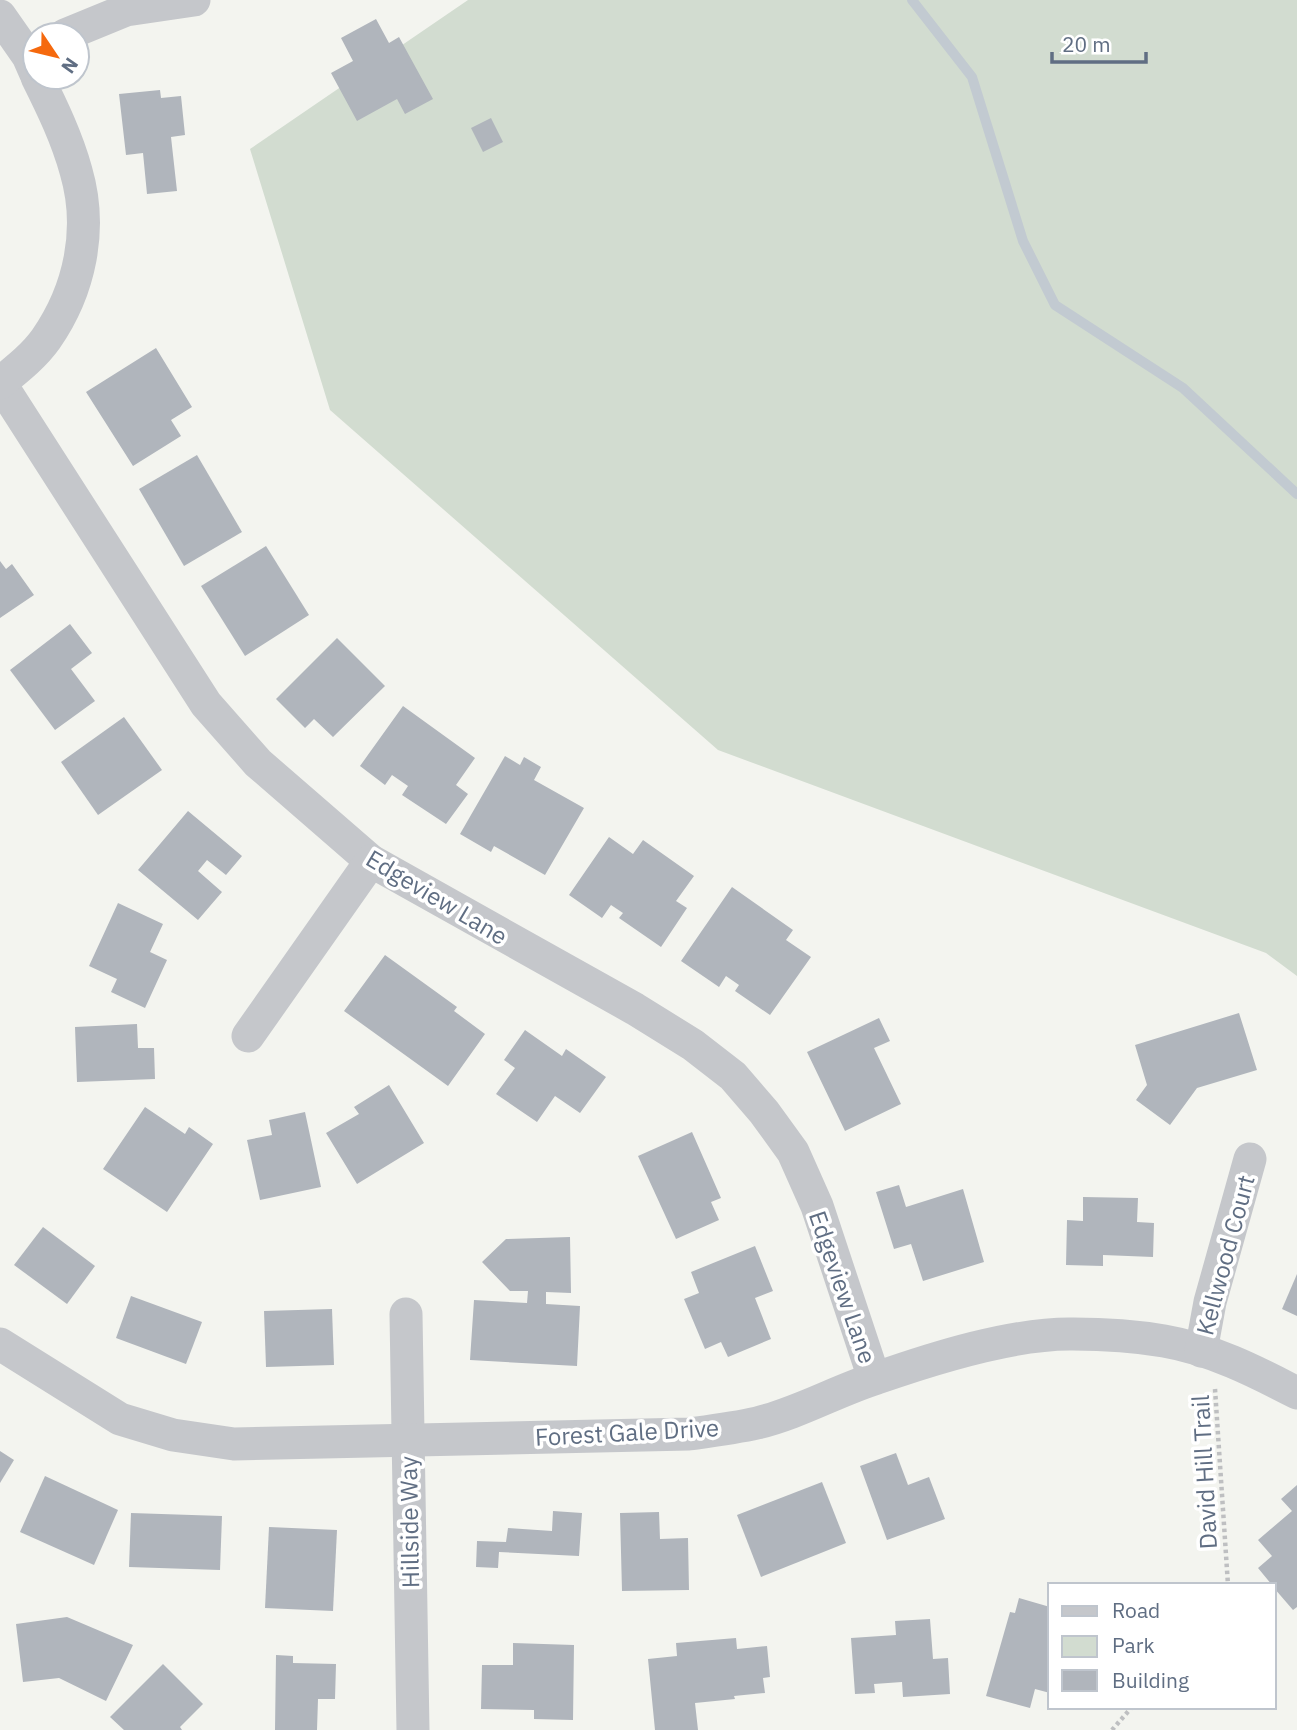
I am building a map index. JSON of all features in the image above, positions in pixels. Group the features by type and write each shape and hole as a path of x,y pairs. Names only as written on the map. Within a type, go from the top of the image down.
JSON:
{"street":[{"path":"91,24 126,10 194,0"},
{"path":"0,16 21,46"},
{"path":"0,383 20,367 45,340 70,299 80,262 84,220 77,172 45,91"},
{"name":"Edgeview Lane","path":"0,383 206,704 258,763 371,861 635,1009 693,1045 733,1076 793,1152 817,1206 874,1378"},
{"path":"248,1036 371,861"},
{"name":"Kellwood Court","path":"1210,1354 1210,1302 1250,1159"},
{"name":"Hillside Way","path":"406,1314 414,1730"},
{"name":"Forest Gale Drive","path":"0,1344 120,1419 173,1436 234,1444 689,1434 758,1423 822,1401 874,1378 964,1352 1022,1339 1072,1334 1165,1341 1210,1354 1297,1393"}],"path":[{"name":"David Hill Trail","path":"1210,1354 1228,1583"},
{"path":"1112,1730 1130,1709"}],"green space":[{"path":"468,0 1297,0 1297,976 1266,953 718,750 330,410 250,149"}],"building":[{"path":"376,19 389,43 399,37 433,99 405,114 397,99 357,121 331,73 353,61 341,38"},
{"path":"160,90 161,98 181,96 185,135 171,137 177,191 147,194 143,153 126,155 119,94"},
{"path":"491,118 503,142 483,152 471,128"},
{"path":"156,348 192,407 171,420 181,436 133,466 86,392"},
{"path":"197,455 242,532 184,566 139,489"},
{"path":"266,546 309,615 245,656 201,586"},
{"path":"0,561 6,569 12,564 34,595 0,618"},
{"path":"70,624 92,653 71,669 95,701 55,730 10,670"},
{"path":"337,638 385,686 333,737 314,719 305,728 276,699"},
{"path":"403,706 475,758 456,785 468,794 446,824 402,795 408,786 392,775 385,785 360,766"},
{"path":"124,717 162,770 98,815 61,762"},
{"path":"505,756 520,765 524,757 541,767 534,780 584,808 545,875 494,846 491,852 460,834"},
{"path":"188,811 242,856 226,875 207,860 198,871 222,892 198,920 138,870"},
{"path":"609,837 633,854 643,840 694,876 676,901 687,908 661,947 619,918 623,913 611,905 602,918 569,895"},
{"path":"732,887 793,930 786,940 811,957 770,1015 735,991 739,985 726,976 719,987 681,961"},
{"path":"118,903 163,924 150,952 167,960 145,1008 111,992 117,979 89,966"},
{"path":"385,955 457,1007 454,1011 485,1034 448,1086 344,1011"},
{"path":"1239,1013 1257,1070 1197,1088 1170,1125 1136,1100 1147,1085 1135,1045"},
{"path":"879,1018 890,1041 874,1048 901,1104 845,1131 807,1052"},
{"path":"137,1024 138,1048 154,1048 155,1079 77,1082 75,1027"},
{"path":"525,1030 562,1056 566,1049 606,1077 580,1113 555,1096 537,1122 496,1094 515,1068 504,1060"},
{"path":"389,1085 424,1143 357,1184 326,1133 359,1114 354,1107"},
{"path":"145,1107 185,1134 189,1127 213,1144 167,1212 103,1169"},
{"path":"305,1112 321,1187 260,1200 247,1140 272,1135 269,1120"},
{"path":"692,1132 721,1198 711,1202 719,1220 676,1239 638,1156"},
{"path":"899,1185 906,1207 963,1189 984,1262 923,1281 911,1244 894,1249 876,1192"},
{"path":"1083,1197 1138,1198 1137,1222 1154,1223 1153,1257 1103,1255 1103,1266 1066,1265 1067,1220 1083,1221"},
{"path":"43,1227 95,1266 67,1304 14,1265"},
{"path":"570,1237 571,1293 546,1292 546,1304 580,1306 577,1366 470,1360 474,1300 527,1303 528,1291 510,1291 482,1262 506,1239"},
{"path":"755,1246 773,1291 755,1298 771,1339 728,1357 721,1342 705,1349 684,1299 699,1293 691,1272"},
{"path":"1297,1274 1297,1316 1282,1309"},
{"path":"131,1296 202,1322 186,1364 116,1338"},
{"path":"332,1309 334,1365 266,1367 264,1311"},
{"path":"0,1451 14,1460 0,1483"},
{"path":"896,1453 908,1485 929,1477 945,1519 887,1540 860,1466"},
{"path":"45,1476 118,1510 94,1565 20,1532"},
{"path":"822,1482 846,1543 761,1577 737,1515"},
{"path":"1297,1485 1297,1607 1293,1610 1276,1590 1276,1583 1270,1583 1258,1568 1272,1556 1258,1540 1292,1511 1281,1499"},
{"path":"553,1511 582,1513 579,1556 499,1552 498,1568 476,1567 477,1541 506,1542 508,1528 552,1531"},
{"path":"659,1512 660,1539 688,1538 689,1590 622,1591 620,1513"},
{"path":"131,1513 222,1516 220,1570 129,1567"},
{"path":"269,1527 337,1530 333,1611 265,1608"},
{"path":"1019,1598 1048,1606 1048,1692 1035,1689 1030,1708 986,1696 1010,1612 1015,1613"},
{"path":"67,1617 133,1645 106,1701 59,1678 23,1682 16,1624"},
{"path":"930,1619 933,1659 948,1658 950,1694 903,1697 902,1682 874,1684 875,1693 855,1694 851,1638 896,1635 895,1621"},
{"path":"736,1638 737,1649 767,1646 770,1677 763,1678 765,1693 695,1703 698,1730 655,1730 648,1659 677,1656 676,1643"},
{"path":"513,1643 574,1645 573,1720 534,1719 534,1710 481,1709 482,1665 513,1665"},
{"path":"276,1655 293,1656 293,1663 336,1664 335,1699 318,1699 317,1730 275,1730"},
{"path":"163,1664 203,1704 180,1727 182,1730 124,1730 110,1717"}],"waterway":[{"path":"912,0 972,77 1023,241 1055,305 1183,388 1297,494"}]}
